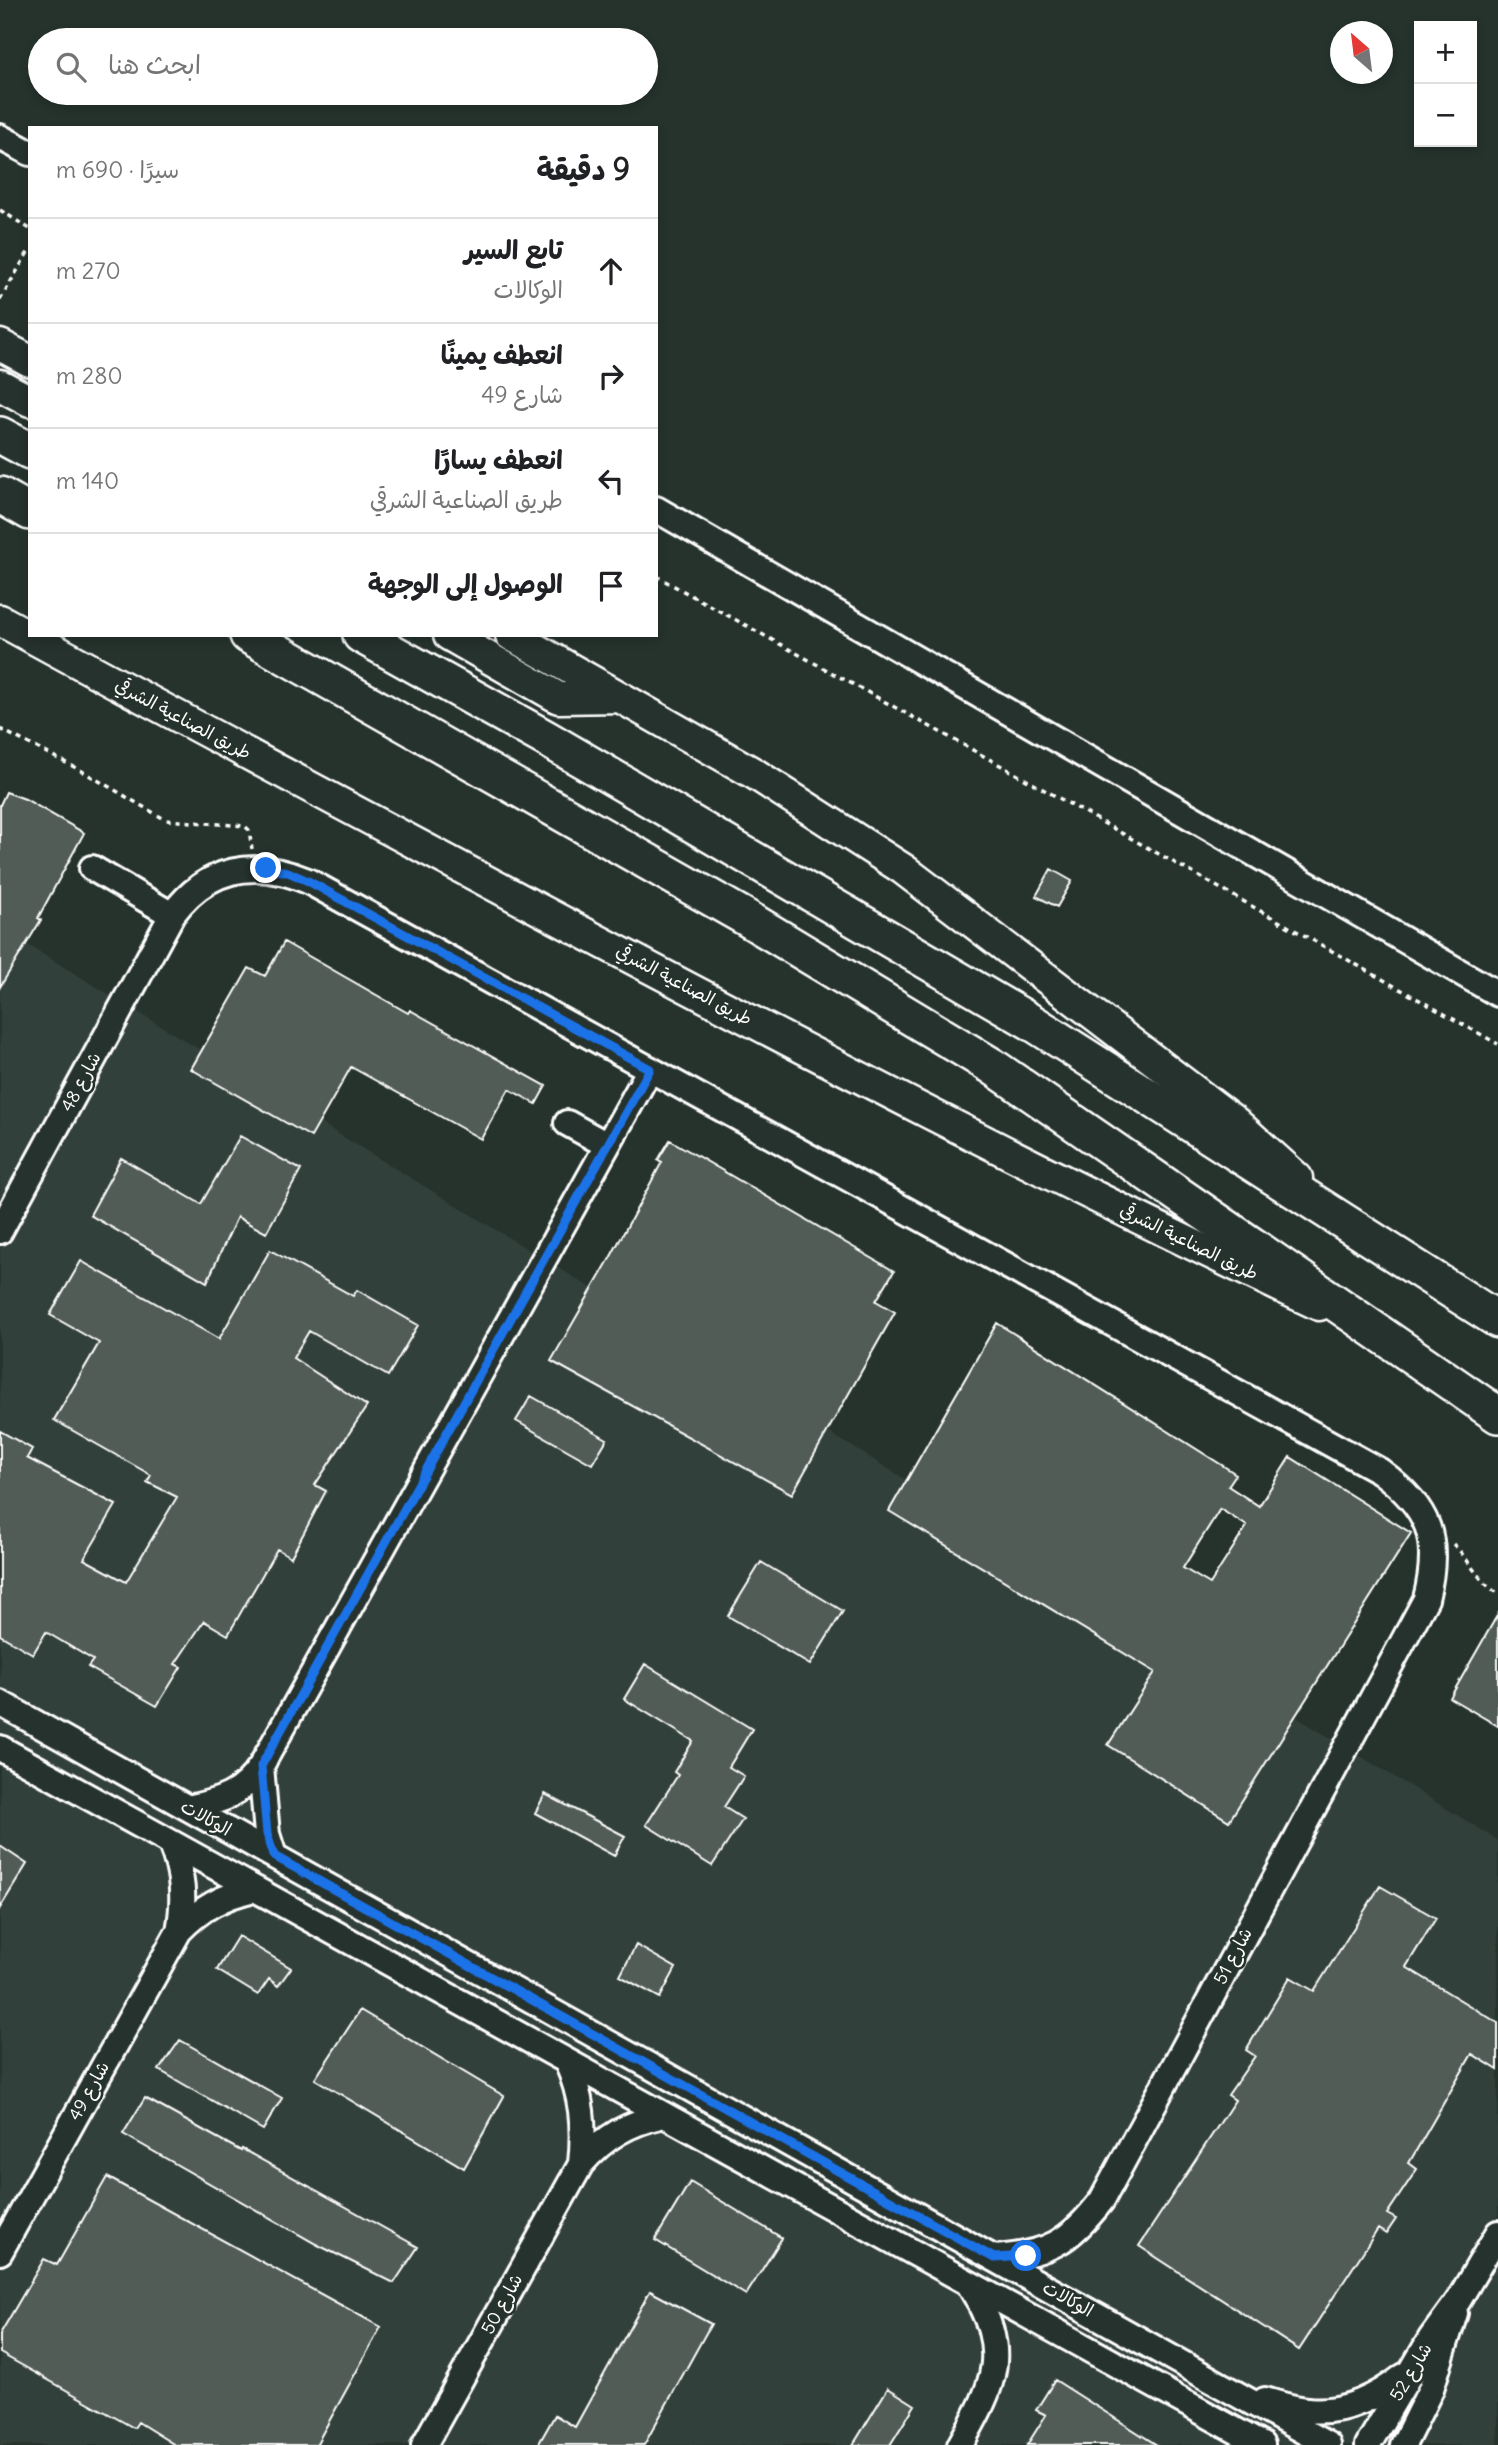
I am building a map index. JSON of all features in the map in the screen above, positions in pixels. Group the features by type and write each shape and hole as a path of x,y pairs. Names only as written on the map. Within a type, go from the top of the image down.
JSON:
{"highway":[{"path":"0,435 28,451"},
{"path":"0,495 28,511"},
{"name":"طريق الصناعية الشرقي","path":"252,637 744,917 992,1066 1498,1415"},
{"path":"365,637 547,738 1033,1023 1498,1320"}],"main road":[{"path":"0,345 28,360"},
{"path":"0,385 28,400"},
{"name":"طريق الصناعية الشرقي","path":"0,620 28,635"},
{"name":"طريق الصناعية الشرقي","path":"31,637 741,1016 1207,1252 1377,1332"},
{"path":"452,637 559,698 619,697"},
{"path":"514,637 755,774 903,869 1235,1122 1349,1226"}],"street":[{"path":"0,137 28,152"},
{"path":"658,510 1498,994"},
{"path":"92,868 167,924 186,897 203,883 223,874 256,868 288,872 308,881 1380,1471 1404,1489 1422,1513"},
{"name":"شارع 48","path":"0,1231 167,924"},
{"path":"188,1808 233,1794 249,1782 261,1766 650,1069"},
{"path":"567,1123 607,1145"},
{"name":"شارع 51","path":"994,2258 1026,2256 1056,2245 1082,2226 1102,2200 1426,1599 1433,1571 1432,1541 1422,1513"},
{"name":"الوكالات","path":"0,1703 1328,2445"},
{"name":"الوكالات","path":"0,1748 1262,2445"},
{"path":"261,1766 267,1834 274,1856"},
{"name":"شارع 49","path":"172,1844 184,1887 178,1931"},
{"name":"شارع 49","path":"0,2252 178,1931 194,1915 212,1903 232,1894 254,1889"},
{"name":"شارع 50","path":"567,2062 577,2086 583,2112 584,2138 580,2164"},
{"name":"شارع 50","path":"424,2445 580,2164 597,2145 617,2130 640,2120 664,2115"},
{"name":"شارع 52","path":"1368,2445 1431,2338 1458,2301 1498,2234"},
{"path":"960,2445 986,2399 994,2370 994,2340 986,2311 970,2285"},
{"name":"شارع 52","path":"1403,2445 1431,2389 1458,2301"},
{"path":"1237,2394 1309,2411 1349,2407 1384,2390 1412,2369"},
{"path":"1214,2419 1240,2445"}],"path":[{"path":"0,209 28,228"},
{"path":"0,300 28,252"},
{"path":"658,577 988,758 1498,1044"},
{"path":"0,729 82,771 166,820 245,826 249,830 256,868"},
{"path":"1422,1513 1464,1554 1488,1588 1498,1593"}],"shaded area":[{"path":"0,928 1498,1840 1498,2445 0,2445"}],"building":[{"path":"6,792 25,799 84,833 38,918 41,920 0,987 0,805"},
{"path":"1051,869 1072,881 1057,907 1036,896"},
{"path":"284,942 408,1013 410,1010 546,1086 536,1104 509,1089 481,1139 351,1067 311,1137 191,1069 249,968 265,976"},
{"path":"240,1136 301,1170 266,1233 237,1217 207,1282 90,1215 121,1158 201,1204"},
{"path":"670,1140 894,1271 876,1301 895,1312 792,1494 551,1361 662,1162 658,1160"},
{"path":"270,1250 353,1296 357,1290 418,1325 388,1376 309,1331 293,1358 367,1406 315,1485 326,1491 291,1557 277,1549 228,1635 204,1621 175,1664 181,1667 157,1706 88,1667 93,1660 46,1632 33,1654 0,1635 0,1431 32,1449 27,1458 116,1505 84,1559 126,1582 177,1497 147,1482 151,1475 54,1420 99,1343 50,1315 81,1261 219,1339"},
{"path":"997,1323 1236,1474 1228,1486 1259,1506 1290,1457 1411,1533 1229,1821 1108,1745 1155,1672 889,1511","holes":["1220,1509 1247,1526 1210,1584 1183,1568"]},
{"path":"531,1396 607,1439 592,1464 516,1421"},
{"path":"761,1562 843,1611 810,1665 728,1616"},
{"path":"1498,1614 1498,1726 1450,1698"},
{"path":"645,1664 752,1729 729,1767 744,1776 724,1807 743,1819 712,1866 646,1825 678,1775 674,1772 693,1741 624,1699"},
{"path":"545,1794 625,1836 614,1856 535,1813"},
{"path":"0,1846 27,1864 0,1908"},
{"path":"1380,1886 1436,1918 1406,1967 1498,2023 1498,2070 1472,2054 1409,2163 1417,2169 1387,2214 1396,2219 1386,2234 1378,2229 1299,2350 1139,2246 1235,2100 1228,2095 1255,2056 1246,2050 1290,1977 1314,1991"},
{"path":"238,1936 291,1968 278,1986 269,1979 258,1995 217,1970"},
{"path":"636,1945 676,1968 660,1998 620,1976"},
{"path":"360,2010 504,2096 464,2168 315,2079"},
{"path":"180,2040 282,2098 263,2130 159,2070"},
{"path":"145,2098 418,2247 394,2283 316,2244 123,2134"},
{"path":"107,2177 381,2327 316,2445 175,2445 138,2422 134,2428 0,2353 0,2334 44,2259 57,2265"},
{"path":"690,2182 782,2238 746,2295 655,2240"},
{"path":"650,2291 711,2324 644,2445 538,2445 555,2415 575,2427"},
{"path":"1055,2380 1157,2445 1027,2445 1046,2415 1036,2410"},
{"path":"888,2388 915,2405 890,2445 853,2445"}],"route":[{"path":"266,868 288,872 308,881 650,1069 261,1766 267,1834 274,1856 994,2258 1026,2256"}]}
